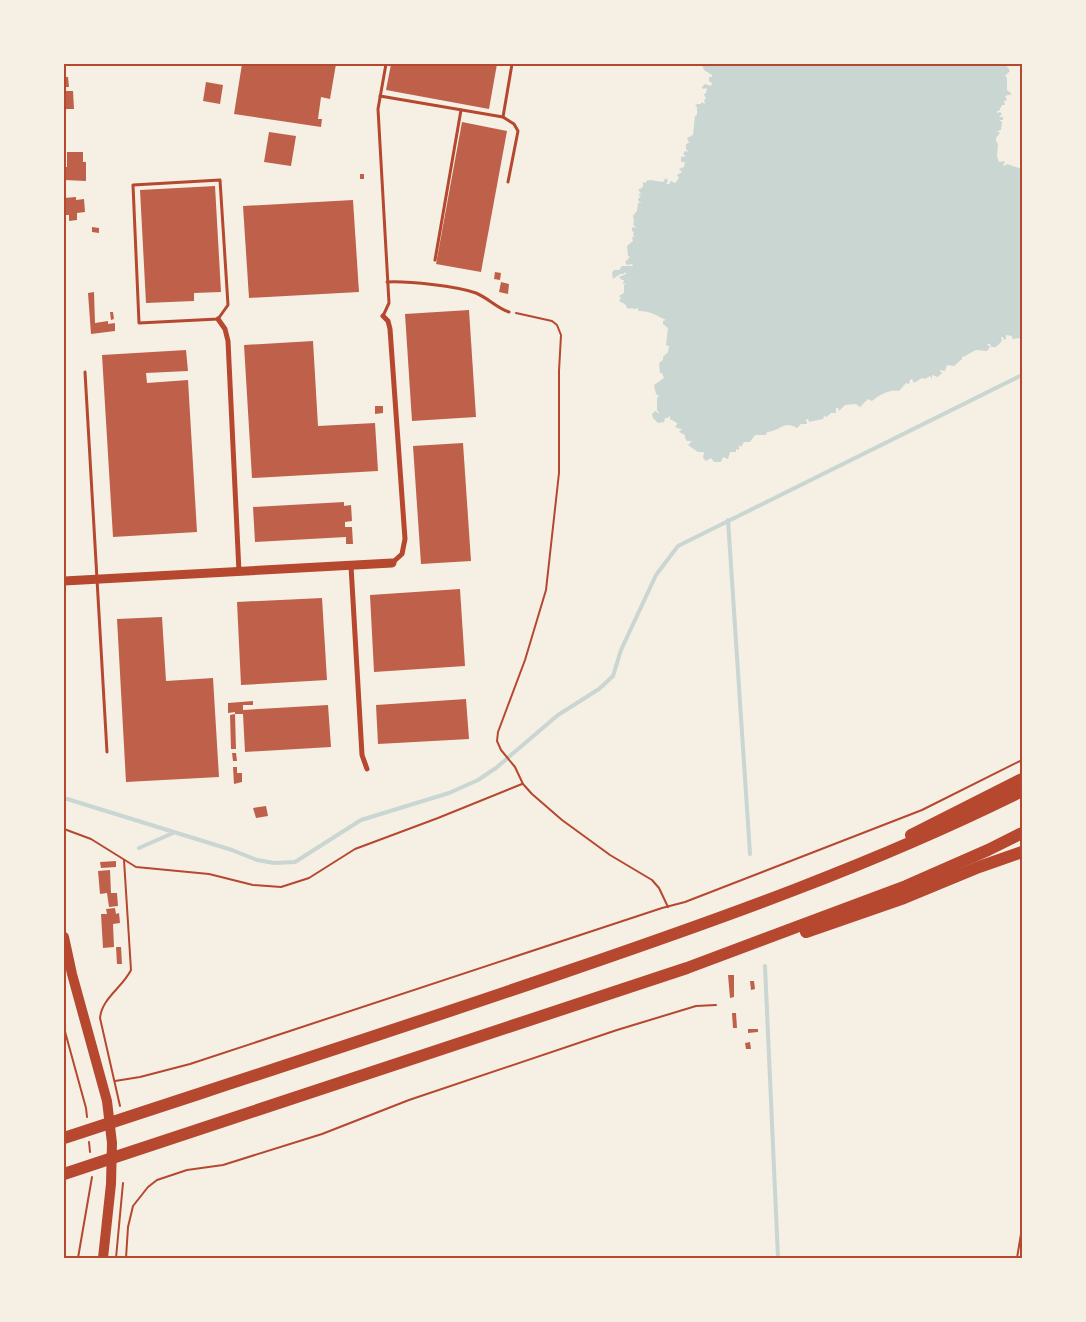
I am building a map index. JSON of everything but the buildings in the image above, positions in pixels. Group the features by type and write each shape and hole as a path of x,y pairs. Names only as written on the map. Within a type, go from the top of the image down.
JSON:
{"highway":[{"path":"853,867 930,824 991,796 1022,779"},
{"path":"64,1138 626,952 744,910 959,822 1022,791"},
{"path":"64,1174 687,968 906,886 1022,833"},
{"path":"687,968 733,958 904,898 979,866 1022,852"}],"main road":[{"path":"64,937 72,974 108,1100 112,1168 103,1258"}],"street":[{"path":"64,581 392,563 402,554 405,539 390,329 388,321 383,316"},
{"path":"218,319 225,329 228,341 240,572"},
{"path":"351,566 362,755 367,769"}],"lane":[{"path":"383,316 388,303 378,109 386,64"},
{"path":"503,117 512,64"},
{"path":"380,96 503,117 514,124 518,131 508,182"},
{"path":"434,260 461,110"},
{"path":"220,180 228,305 218,319 139,323 133,185 220,180"},
{"path":"387,282 400,281 472,292 484,297 500,309 509,312"},
{"path":"85,372 107,752"}],"path":[{"path":"509,312 552,321 557,325 561,335 559,371 560,454 546,590 525,660 498,732 497,741 501,750 516,767 523,784 562,820 610,856 652,880 659,888 668,907"},
{"path":"115,1081 140,1077 190,1064 685,902 922,810 1022,760"},
{"path":"64,829 91,839 136,867 209,874 253,885 280,887 308,878 355,849 523,784"},
{"path":"120,1110 100,1018 100,1010 127,978 130,970 124,860"},
{"path":"126,1258 128,1227 133,1206 157,1180 187,1170 223,1165 322,1134 445,1087 617,1030 696,1006 716,1005"},
{"path":"116,1258 123,1176"},
{"path":"1018,1258 1022,1228"}],"shaded area":[{"path":"702,64 1008,64 1006,65 1010,71 1005,76 1007,78 1007,90 1012,94 1005,96 1007,100 1004,101 1005,105 1002,105 999,111 997,111 997,113 1000,112 1002,114 999,117 1003,117 1003,120 999,120 1002,122 1001,130 997,131 1000,133 996,141 998,144 997,156 999,162 1004,161 1004,166 1007,164 1022,169 1021,338 1012,339 1012,336 1006,335 1004,340 1001,337 1002,341 996,347 991,347 990,344 987,344 990,347 987,351 976,350 962,356 962,359 954,366 947,365 945,371 939,370 942,373 938,377 932,375 932,379 930,376 914,383 912,379 909,384 906,383 899,391 888,392 872,401 868,399 860,407 856,404 845,405 839,411 836,408 836,413 831,413 827,417 824,416 823,419 809,422 806,419 807,424 801,424 797,428 785,425 767,432 766,435 755,435 750,442 744,442 741,447 739,445 739,449 736,449 736,452 730,452 728,459 723,457 721,462 714,462 711,458 706,461 703,458 704,452 698,452 688,445 692,441 687,441 685,435 679,432 682,429 675,426 677,423 670,419 670,415 668,418 665,418 664,422 658,423 652,414 655,411 660,414 657,410 657,398 659,396 656,394 654,385 664,378 662,373 660,373 659,363 668,352 669,346 666,345 668,328 663,324 663,321 666,320 650,313 638,311 638,308 627,308 625,304 619,301 621,298 619,296 624,293 624,285 626,283 623,284 624,280 619,277 626,274 626,272 613,279 612,273 614,270 619,270 622,266 633,266 632,264 627,265 625,262 630,257 628,256 627,246 633,241 632,237 635,237 632,231 632,227 636,228 633,224 633,216 637,211 638,203 642,203 638,199 641,196 638,195 641,193 638,190 643,187 643,182 646,183 646,181 650,180 663,182 666,178 668,181 666,184 669,184 671,181 675,183 679,178 677,175 682,172 679,169 684,167 685,162 681,162 681,157 686,156 683,154 685,151 689,152 686,149 686,144 689,143 687,138 693,135 695,116 697,115 697,107 695,106 701,104 701,102 705,104 704,94 707,88 703,89 702,87 705,84 711,86 712,83 709,81 709,77 712,77 712,75 704,70"}],"waterway":[{"path":"64,798 232,850 257,860 274,863 295,862 361,820 449,793 478,780 496,768 558,715 599,689 613,676 621,650 656,575 678,546 1022,375"},
{"path":"728,520 750,854"},
{"path":"139,848 173,833"},
{"path":"765,966 778,1258"}]}
